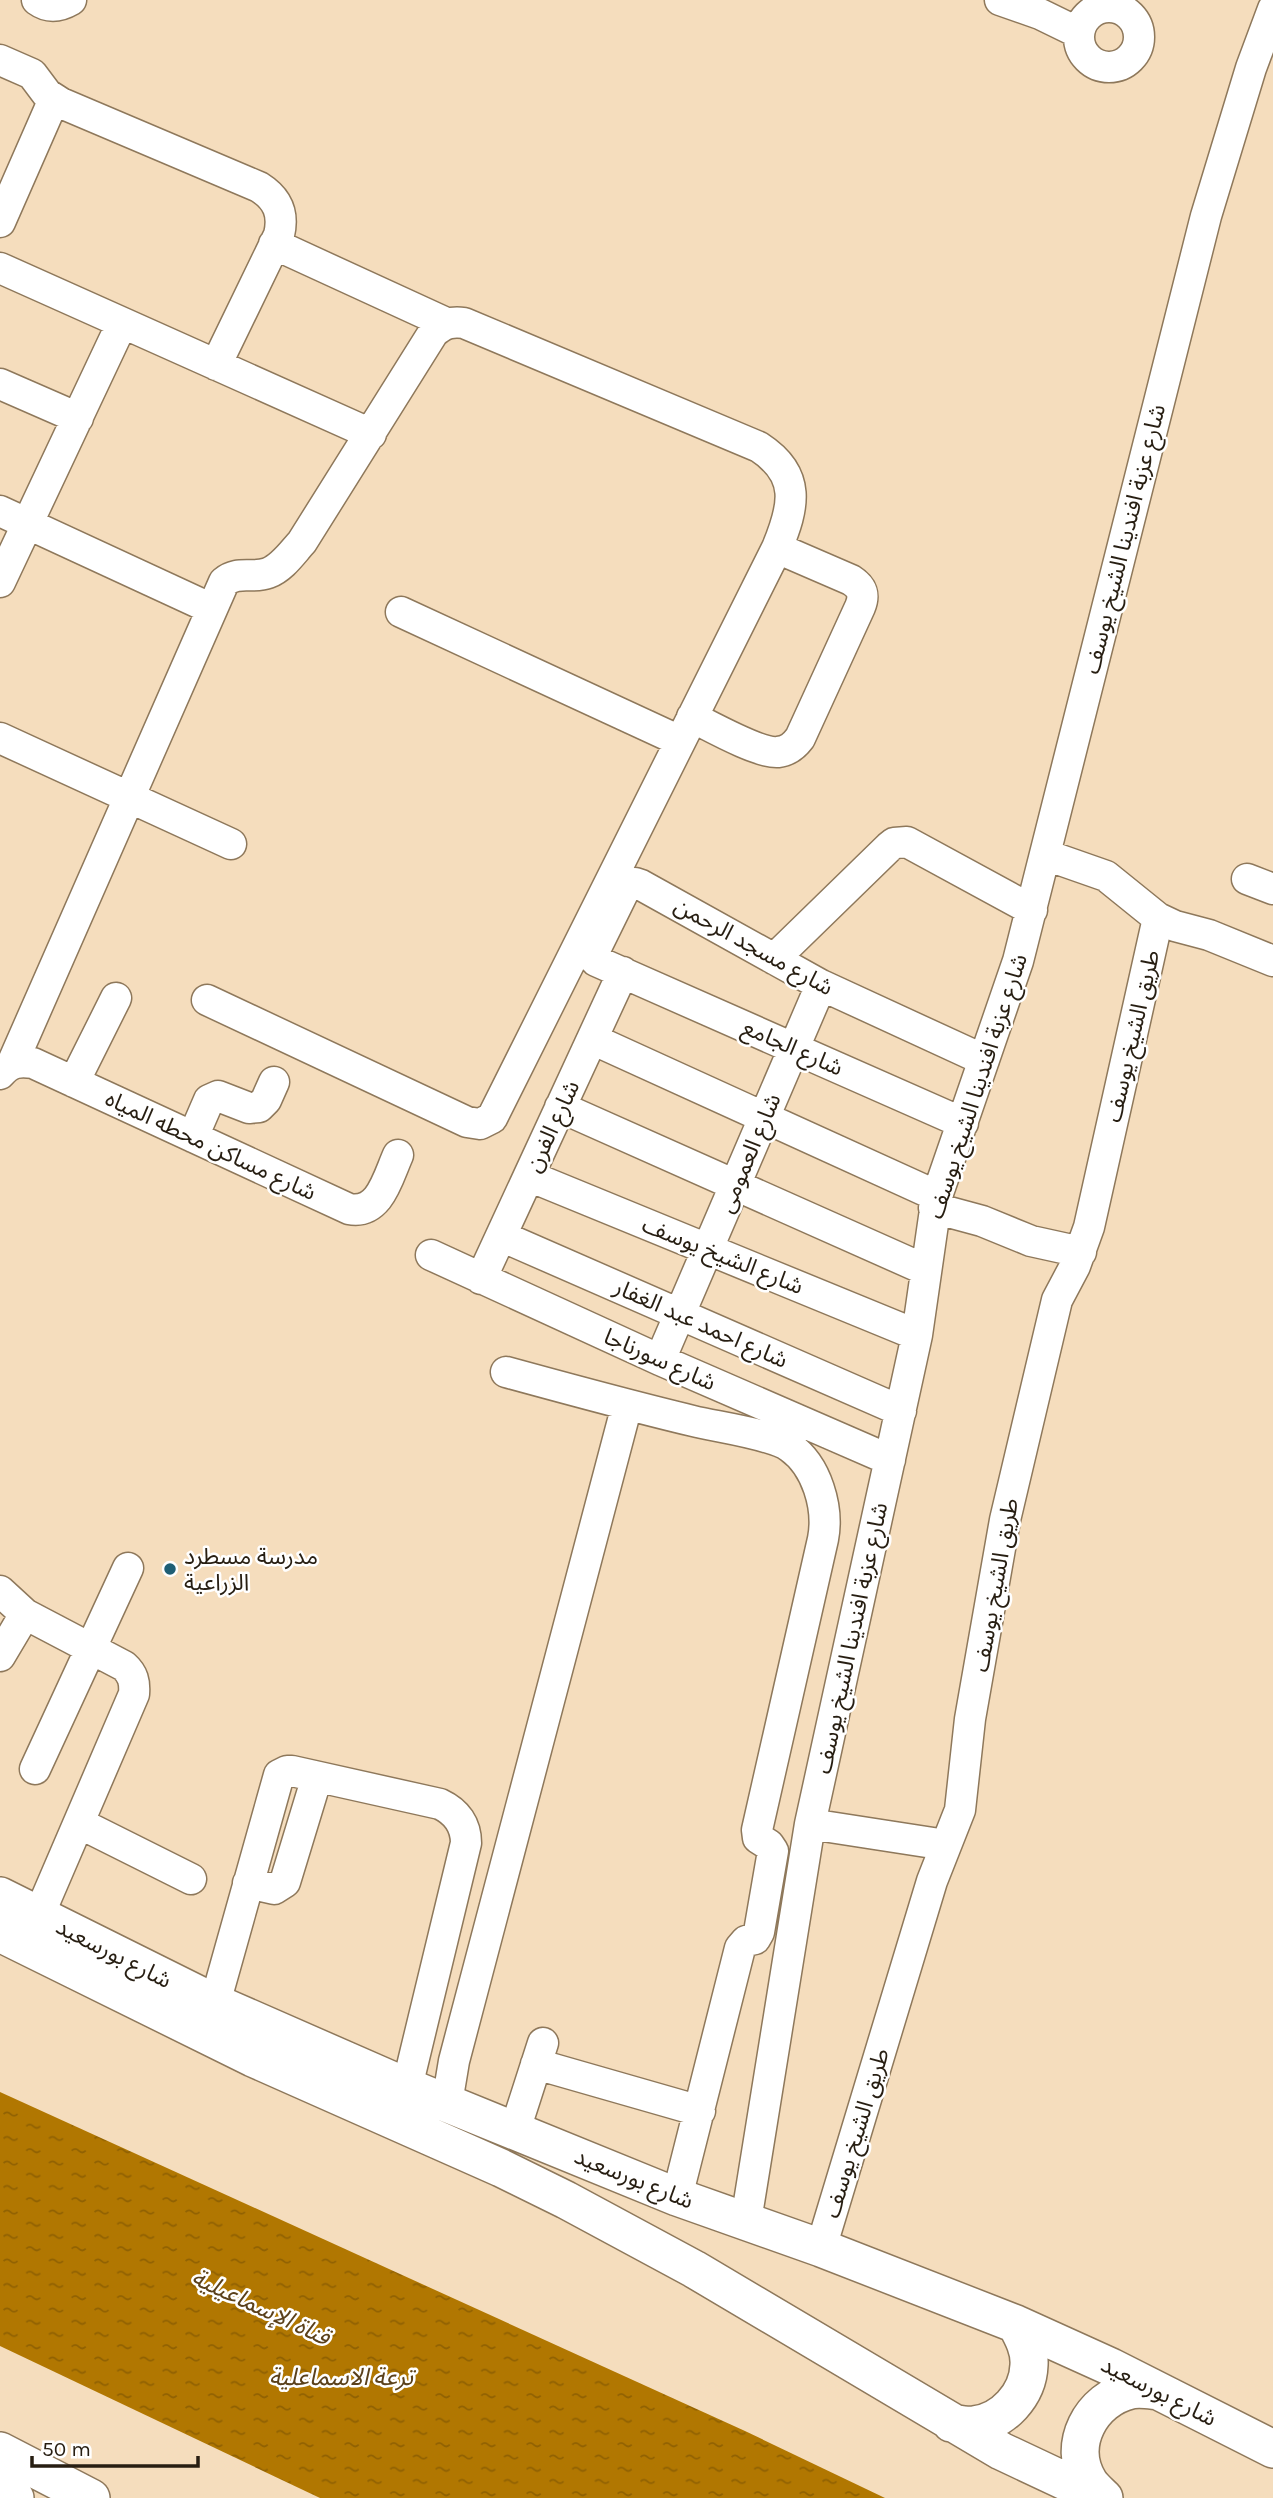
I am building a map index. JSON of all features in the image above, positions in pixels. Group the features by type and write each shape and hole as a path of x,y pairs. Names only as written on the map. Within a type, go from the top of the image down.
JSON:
{"main road":[{"name":"شارع بورسعيد","path":"0,1895 215,2003 407,2087 677,2197 821,2248 1065,2344 1273,2449"},
{"name":"شارع بورسعيد","path":"0,1933 253,2058 501,2168 566,2200 694,2269 1001,2451 1103,2498"},
{"path":"951,2423 974,2425 995,2419 1013,2406 1025,2387 1030,2365 1026,2343 1016,2324"},
{"path":"1103,2498 1089,2482 1081,2459 1082,2435 1092,2413 1111,2397 1134,2389 1158,2391"},
{"path":"0,2451 92,2498"},
{"path":"0,2490 15,2498"}],"street":[{"path":"37,0 50,6 71,0"},
{"path":"1000,0 1040,14 1083,15"},
{"name":"شارع عزبة افندينا الشيخ يوسف","path":"746,2221 810,1825 917,1335 936,1202 1010,986 1032,910 1206,216 1247,80 1273,9"},
{"path":"0,60 32,74 54,99 268,192 275,201 281,219 279,235 216,365"},
{"path":"0,222 54,99"},
{"path":"207,1000 467,1122 487,1122 497,1112 777,548 789,519 792,495 785,472 759,447 464,323 446,323 274,244"},
{"path":"0,268 370,434"},
{"path":"0,582 122,323"},
{"path":"6,1069 224,582 241,574 267,574 290,556 309,532 433,333 446,323"},
{"path":"0,384 78,418"},
{"path":"0,511 212,609"},
{"path":"401,612 686,729 766,751 782,752 800,738 863,597 856,583 777,548"},
{"path":"0,738 231,844"},
{"path":"774,959 889,847 900,841 907,842 1032,910"},
{"path":"1046,855 1106,876 1158,918 1175,926 1209,935 1273,961"},
{"name":"شارع مسجد الرحمن","path":"623,972 596,961 593,957 625,889 635,883 821,985 984,1060"},
{"name":"طريق الشيخ يوسف","path":"821,2248 932,1881 960,1810 970,1719 1006,1520 1057,1300 1081,1252 1089,1227 1158,918"},
{"name":"شارع الفرن","path":"481,1279 623,972"},
{"name":"شارع الجامع","path":"623,972 963,1123"},
{"name":"شارع العمومى","path":"660,1360 821,985"},
{"path":"74,1082 116,998"},
{"path":"592,1039 765,1117 936,1202 1031,1241 1081,1252"},
{"name":"شارع مساكن محطه المياه","path":"6,1069 19,1061 33,1063 357,1211 372,1205 377,1199 398,1155"},
{"path":"192,1136 209,1100 218,1096 249,1108 260,1107 267,1100 274,1082"},
{"path":"561,1107 926,1270"},
{"name":"شارع الشيخ يوسف","path":"529,1176 917,1335"},
{"name":"شارع احمد عبد الغفار","path":"501,1236 901,1411"},
{"name":"شارع سورناجا","path":"431,1255 660,1360 890,1460"},
{"path":"506,1372 627,1405 781,1441 797,1453 809,1469 822,1498 824,1539 757,1830 758,1838 769,1844 773,1851 759,1932 755,1939 746,1941 740,1948 677,2197"},
{"path":"447,2103 454,2061 627,1405"},
{"path":"35,1769 128,1568"},
{"path":"0,1591 25,1614 124,1666 130,1672 135,1686 134,1694 39,1915"},
{"path":"0,1657 25,1614"},
{"path":"215,2003 248,1883 274,1889 285,1882 317,1777 440,1804 452,1811 465,1829 465,1851 407,2087"},
{"path":"79,1823 191,1879"},
{"path":"810,1825 946,1845"},
{"path":"515,2130 540,2054 699,2111"}],"water":[{"name":"ترعة الاسماعلية","path":"0,2092 745,2431 885,2498 320,2498 0,2346"}],"place":[{"name":"مدرسة مسطرد الزراعية","path":"170,1569"}],"water label":[{"name":"قناة الإسماعيلية","path":"261,2307"}]}
